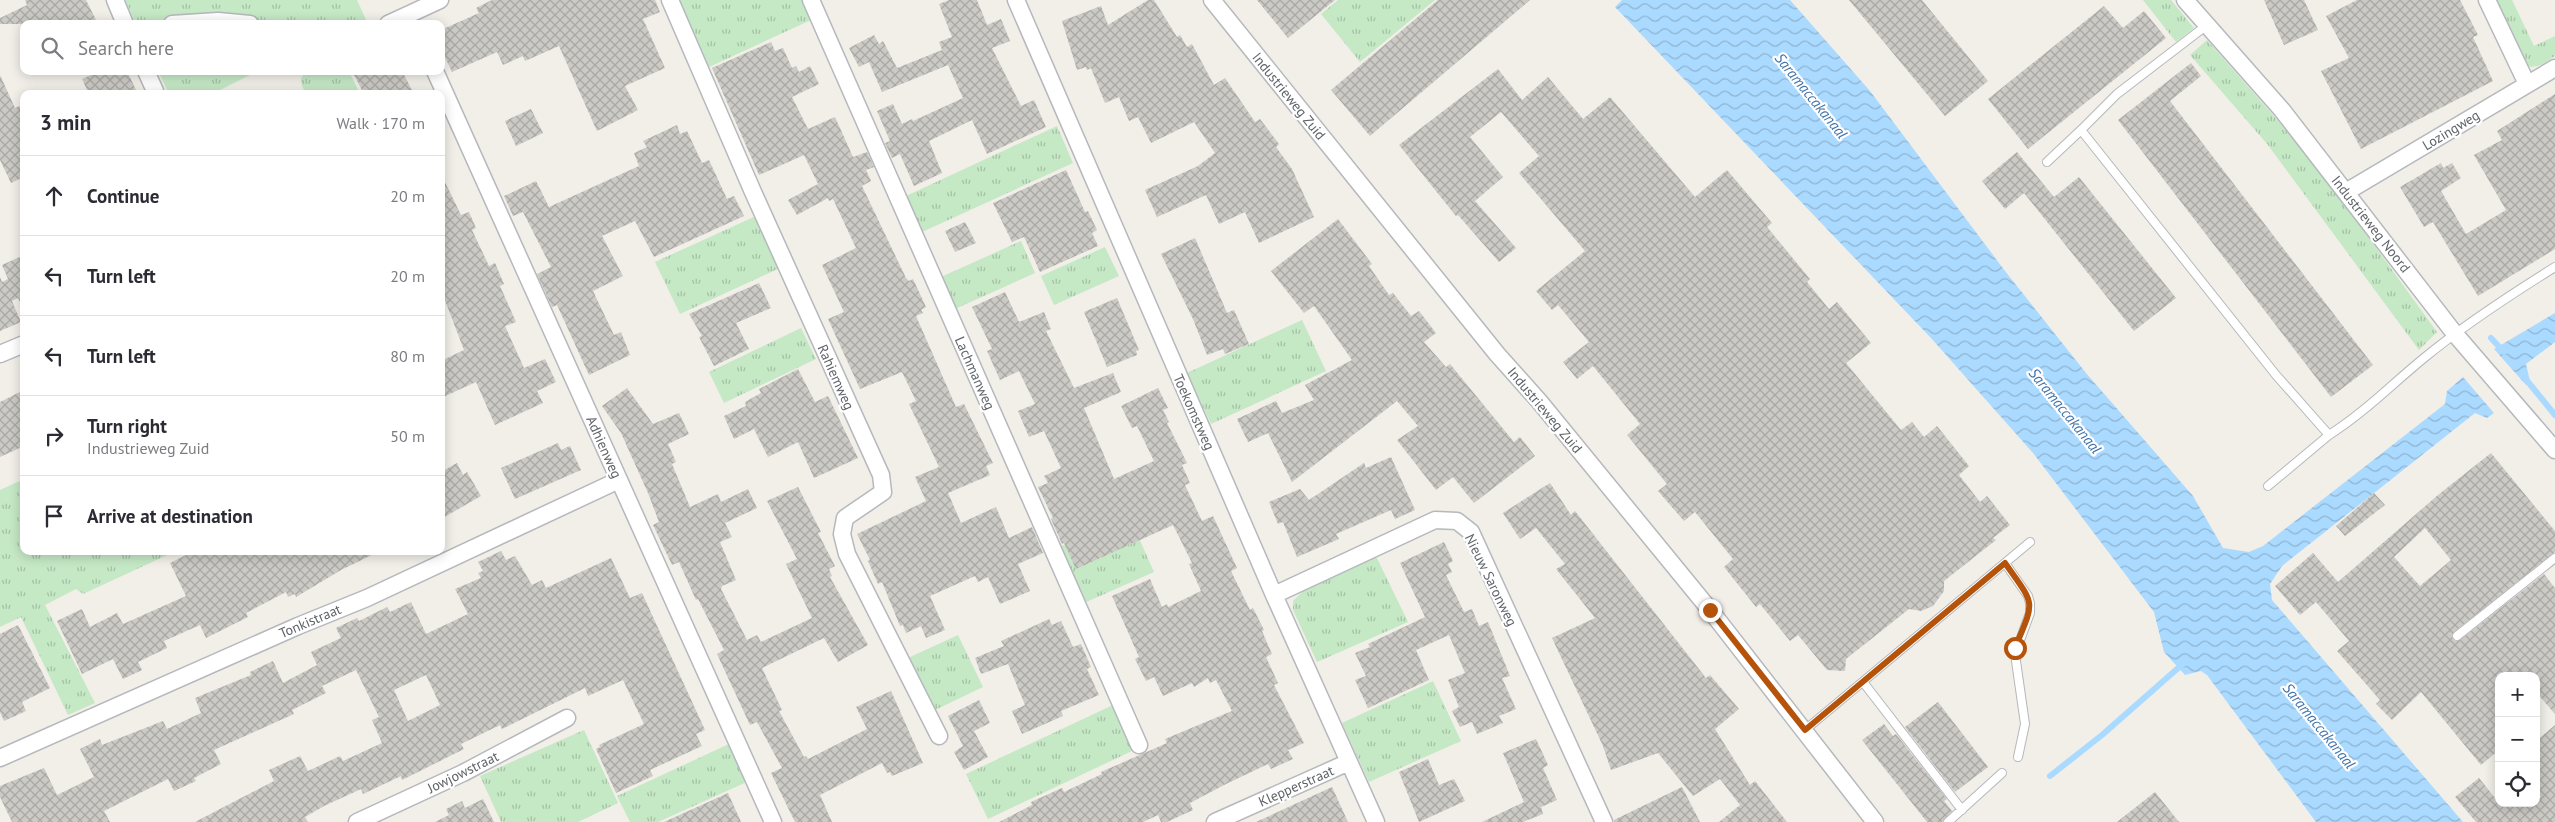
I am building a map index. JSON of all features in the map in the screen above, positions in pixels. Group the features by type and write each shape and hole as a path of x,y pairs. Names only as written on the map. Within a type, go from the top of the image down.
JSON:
{"street":[{"path":"116,0 124,20"},
{"path":"411,18 440,0"},
{"name":"Rahiemweg","path":"670,0 753,192 881,475 883,492 845,518 842,534 847,554 939,736"},
{"name":"Lachmanweg","path":"811,0 1139,746"},
{"name":"Toekomstweg","path":"1016,0 1274,595 1376,822"},
{"name":"Industrieweg Zuid","path":"1212,0 1497,354 1539,401 1805,730 1876,822"},
{"name":"Industrieweg Noord","path":"2185,0 2282,110 2455,334 2554,445"},
{"path":"2487,0 2527,84"},
{"name":"Lozingweg","path":"2346,192 2555,68"},
{"path":"148,75 155,90"},
{"name":"Adhienweg","path":"437,75 444,90"},
{"name":"Adhienweg","path":"445,93 772,822"},
{"path":"0,354 20,346"},
{"name":"Tonkistraat","path":"0,758 298,626 367,598 619,480"},
{"name":"Nieuw Saronweg","path":"1274,595 1435,520 1457,521 1471,532 1604,822"},
{"name":"Jowjowstraat","path":"357,822 463,773 567,718"},
{"name":"Klepperstraat","path":"1215,822 1349,762"}],"lane":[{"path":"2047,162 2117,94 2207,25"},
{"path":"2081,130 2276,375 2330,436"},
{"path":"2268,486 2353,420 2424,358 2455,334 2486,311 2555,267"},
{"path":"1805,730 2030,542"},
{"path":"2457,636 2555,558"},
{"path":"2005,563 2028,596 2030,603 2030,613 2015,654 2025,724 2018,757"},
{"path":"1863,682 1962,810"},
{"path":"1948,822 2002,773"}],"green space":[{"path":"125,0 357,0 366,20 134,20"},
{"path":"680,0 802,0 811,20 709,67"},
{"path":"1338,0 1435,0 1360,62 1321,14"},
{"path":"2143,0 2171,0 2194,28 2176,42"},
{"path":"2493,0 2512,0 2534,46 2555,36 2555,56 2538,66 2527,66"},
{"path":"2207,40 2280,123 2335,191 2437,332 2419,350 2268,145 2190,55"},
{"path":"160,75 250,75 220,90 167,90"},
{"path":"351,75 358,90 304,90 301,81 303,76"},
{"path":"1057,126 1073,163 922,232 906,196"},
{"path":"756,216 780,268 680,314 655,262"},
{"path":"1021,241 1035,273 955,309 941,277"},
{"path":"1105,247 1119,276 1054,305 1041,276"},
{"path":"1302,320 1326,371 1211,424 1187,373"},
{"path":"801,328 816,359 724,403 709,372"},
{"path":"20,481 20,555 167,555 83,594 76,589 45,605 95,703 68,715 21,617 0,627 0,490"},
{"path":"1129,516 1154,572 1084,603 1059,547"},
{"path":"1375,554 1408,622 1317,662 1293,610 1293,601 1308,586"},
{"path":"958,635 983,687 933,711 908,658"},
{"path":"1433,681 1461,741 1369,782 1342,723"},
{"path":"1113,705 1134,750 988,819 966,774"},
{"path":"584,730 618,803 578,822 501,822 480,776"},
{"path":"731,743 749,781 658,822 630,822 617,796"}],"water":[{"name":"Saramaccakanaal","path":"1622,0 1790,0 1870,91 2005,271 2086,373 2193,496 2223,548 2249,552 2263,546 2445,404 2447,391 2463,377 2494,413 2487,418 2475,413 2282,566 2270,584 2272,600 2463,822 2316,822 2207,675 2201,671 2185,675 2164,652 2154,612 2033,453 1931,338 1615,7"},
{"path":"2555,313 2555,342 2526,364 2530,381 2526,385 2494,349"}],"building":[{"path":"25,0 86,0 96,20 20,20 20,24 0,24 0,18 27,5"},
{"path":"492,0 655,0 660,12 643,19 665,68 625,86 638,110 597,131 559,46 525,61 523,56 503,65 497,52 452,72 445,57 445,28 479,13 476,8"},
{"path":"949,0 977,0 987,25 1001,19 1010,41 992,48 1021,106 1034,100 1046,127 987,154 972,120 929,141 942,173 914,186 900,154 892,158 885,143 890,141 877,111 893,104 902,124 912,119 913,121 963,98 948,65 882,92 869,62 859,67 849,48 874,35 879,44 883,41 897,68 942,50 939,42 952,37 939,4"},
{"path":"1148,0 1154,0 1177,37 1180,35 1187,47 1192,44 1214,85 1225,78 1255,122 1260,119 1279,144 1276,147 1292,169 1314,217 1259,243 1245,212 1219,224 1206,195 1157,217 1145,190 1198,166 1215,153 1194,122 1151,143 1138,117 1129,121 1119,97 1105,103 1091,68 1087,70 1086,67 1077,70 1062,21 1101,6 1108,25"},
{"path":"1257,0 1335,0 1288,38"},
{"path":"1438,0 1530,0 1370,136 1331,90"},
{"path":"1849,0 1922,0 1988,81 1945,116"},
{"path":"2264,0 2304,0 2318,30 2284,45"},
{"path":"2357,0 2460,0 2478,35 2473,37 2493,81 2361,149 2321,71 2349,58 2326,16"},
{"path":"2104,6 2123,28 2144,11 2166,38 2028,149 1988,99"},
{"path":"771,42 775,51 783,48 792,68 796,66 799,72 810,66 819,84 792,97 808,129 835,117 853,157 867,152 874,167 866,170 871,181 862,186 906,278 909,281 913,279 926,307 921,310 923,313 916,316 956,407 964,404 993,463 986,466 990,475 948,493 961,523 996,507 1009,538 1032,527 1043,553 1018,564 1030,591 1000,604 988,577 978,582 975,576 930,596 945,630 926,638 921,626 906,633 903,625 900,626 882,582 878,584 868,561 870,560 857,534 926,501 915,477 939,467 909,404 916,401 902,372 860,389 828,319 844,312 822,265 856,248 833,199 829,201 828,198 797,215 788,200 818,184 804,155 759,175 712,68"},
{"path":"2191,63 2201,76 2170,101 2373,365 2331,397 2118,120"},
{"path":"1498,69 1522,100 1548,77 1583,119 1610,97 1695,197 1727,170 1772,223 1767,227 1810,279 1807,282 1829,309 1837,302 1871,343 1846,363 1901,430 1912,422 1924,437 1937,426 1969,466 1959,475 1980,502 1987,496 2010,525 1993,538 1996,540 1944,581 1944,591 1933,606 1921,611 1909,609 1846,659 1845,671 1827,670 1798,635 1790,641 1760,604 1756,607 1724,567 1733,559 1695,512 1684,521 1658,491 1667,484 1627,435 1640,424 1593,366 1577,379 1563,362 1589,342 1558,305 1552,310 1536,291 1585,251 1519,173 1539,156 1501,112 1470,137 1503,177 1475,201 1516,248 1499,262 1458,215 1456,216 1399,145"},
{"path":"0,75 15,108 20,106 20,179 11,183 0,160"},
{"path":"91,75 129,75 136,90 87,90 82,79"},
{"path":"354,75 404,75 412,90 362,90"},
{"path":"2555,94 2555,249 2478,296 2433,222 2424,227 2400,187 2441,163 2443,168 2452,163 2461,178 2441,191 2466,234 2506,210 2474,155 2502,140 2497,131"},
{"path":"531,109 543,133 516,146 505,121"},
{"path":"677,125 680,134 687,131 702,163 709,160 727,199 734,196 744,216 654,257 635,221 602,236 623,276 593,291 614,335 621,332 630,355 589,375 557,305 552,307 537,274 551,267 523,212 513,216 504,196 536,181 549,207 639,166 634,153 647,147 643,141"},
{"path":"2017,152 2054,197 2079,177 2176,298 2134,331 2024,193 2005,209 1982,181"},
{"path":"1066,170 1085,212 1088,211 1097,230 1092,233 1098,246 1040,272 1024,237 1012,242 993,203"},
{"path":"445,182 461,215 469,212 476,228 472,230 489,266 495,263 504,284 500,286 516,322 505,326 524,368 545,359 556,382 537,391 543,403 495,425 476,382 445,396 445,359 464,350 445,300"},
{"path":"1338,219 1372,264 1369,266 1389,295 1393,293 1411,316 1419,311 1436,333 1424,342 1446,367 1450,364 1514,442 1520,437 1535,456 1474,503 1453,477 1436,490 1397,440 1418,426 1397,401 1292,482 1268,433 1248,442 1237,419 1276,401 1282,413 1314,400 1305,385 1352,360 1314,306 1304,313 1271,271"},
{"path":"965,222 976,243 955,252 945,231"},
{"path":"1195,238 1227,313 1234,310 1249,344 1225,354 1223,349 1207,355 1193,319 1161,254"},
{"path":"20,257 20,302 18,298 12,301 20,322 0,331 0,277 2,282 8,279 2,265"},
{"path":"759,283 771,308 736,323 749,349 714,366 699,337 702,336 689,314"},
{"path":"1005,292 1019,322 1044,312 1051,329 1046,331 1074,388 1113,373 1121,392 1084,408 1114,479 1154,461 1137,426 1132,428 1121,406 1158,388 1168,408 1163,410 1169,422 1167,423 1187,463 1182,465 1190,483 1185,485 1202,521 1213,516 1237,568 1231,571 1250,610 1253,608 1264,630 1262,631 1272,654 1266,657 1278,683 1274,685 1304,743 1288,750 1293,759 1271,769 1268,764 1226,784 1190,803 1193,810 1167,822 1161,822 1158,815 1143,822 999,822 1032,805 1031,802 1062,788 1064,792 1102,774 1101,772 1167,743 1165,739 1232,711 1216,680 1210,683 1208,678 1194,687 1192,683 1163,696 1154,677 1146,681 1135,659 1139,657 1112,596 1150,579 1162,607 1167,604 1168,607 1201,591 1189,564 1192,563 1173,525 1076,569 1064,543 1062,544 1051,519 1053,518 1038,487 1048,483 1044,476 1061,468 1044,431 1029,437 1018,411 1035,404 1019,371 1000,380 987,351 992,349 972,307"},
{"path":"1117,298 1139,350 1136,351 1137,355 1107,367 1084,312"},
{"path":"798,369 815,402 828,396 858,458 814,478 798,442 768,457 754,429 734,439 724,416 746,406 745,402 761,393 759,389"},
{"path":"627,388 653,424 679,413 689,434 668,444 676,462 672,464 690,507 718,494 721,502 748,489 757,508 725,523 732,537 720,542 736,580 722,586 721,589 747,640 757,635 761,642 812,618 786,564 797,559 767,501 798,487 821,532 818,533 835,566 829,569 832,576 830,577 868,645 838,662 824,638 762,668 782,710 779,711 804,757 806,756 808,759 867,729 856,707 891,691 923,763 892,776 890,772 887,773 882,763 820,795 832,822 795,822 771,773 782,768 757,722 750,725 717,654 724,650 698,599 696,600 679,562 672,565 653,525 659,522 648,493 621,433 602,406"},
{"path":"20,392 20,448 0,457 0,402"},
{"path":"558,443 561,450 570,446 581,470 515,499 501,468"},
{"path":"2491,453 2555,531 2555,552 2454,632 2452,637 2455,641 2460,640 2544,574 2555,588 2555,714 2540,697 2540,672 2495,672 2495,753 2481,765 2421,692 2392,720 2376,704 2380,700 2337,651 2349,641 2316,602 2300,615 2275,586 2313,553 2338,582 2438,495","holes":["2425,528 2451,560 2420,586 2394,557"]},
{"path":"1391,457 1415,510 1395,519 1391,510 1336,534 1339,539 1297,557 1283,522 1278,524 1269,502 1300,489 1309,500 1364,463 1366,468"},
{"path":"457,463 463,475 467,472 481,496 445,517 445,470"},
{"path":"1550,483 1571,515 1575,511 1706,678 1710,675 1739,709 1715,729 1750,785 1755,781 1787,822 1719,822 1740,805 1720,779 1693,796 1658,753 1611,770 1603,746 1552,638 1595,618 1556,569 1565,564 1536,528 1520,539 1503,513"},
{"path":"2374,493 2385,505 2345,536 2336,526"},
{"path":"1444,542 1453,561 1448,564 1452,572 1446,575 1464,612 1472,609 1479,626 1488,622 1510,676 1502,678 1516,709 1499,716 1503,723 1477,734 1472,722 1460,727 1452,711 1459,707 1448,680 1465,673 1449,635 1416,650 1429,680 1368,708 1355,680 1366,676 1355,653 1370,647 1368,644 1425,617 1400,563"},
{"path":"501,551 506,560 515,556 532,585 542,580 546,588 611,558 630,598 642,593 705,730 696,734 702,746 650,770 653,776 616,793 596,749 600,747 599,745 644,724 623,680 588,696 585,688 502,729 500,725 461,744 464,749 402,780 401,776 363,794 361,789 324,806 305,817 308,822 195,822 274,781 269,770 300,756 308,771 340,756 343,761 382,743 372,720 379,717 356,670 322,686 326,693 292,710 294,714 214,750 221,764 194,778 196,781 174,791 168,779 104,811 110,822 12,822 0,797 0,786 44,768 57,795 94,777 80,749 100,739 102,745 163,721 167,729 201,713 195,698 251,675 250,672 273,661 283,683 317,665 311,652 341,638 336,628 357,618 359,621 387,607 390,612 411,602 426,634 468,614 455,589 481,578 478,573 483,571 478,562","holes":["426,675 440,705 408,721 394,690"]},
{"path":"186,555 372,555 341,570 296,597 295,594 288,597 286,592 246,613 248,617 206,638 200,625 164,641 167,648 138,662 142,670 123,679 113,659 82,674 57,621 82,609 90,627 117,613 123,624 186,596 170,563"},
{"path":"1049,619 1052,625 1061,621 1073,647 1081,644 1091,667 1087,669 1099,695 1061,711 1063,716 1022,734 1012,711 1025,705 1008,664 981,674 975,658 1004,646 1001,641"},
{"path":"18,625 50,688 22,702 26,711 4,721 0,712 0,634"},
{"path":"979,700 990,723 974,731 988,757 964,770 954,752 963,746 948,716"},
{"path":"1938,702 1988,767 1955,792 1905,727"},
{"path":"1884,724 1893,736 1896,734 1947,799 1944,801 1952,811 1942,822 1927,822 1862,740"},
{"path":"2555,725 2555,822 2476,822 2455,797 2479,778 2495,798 2495,807 2540,807 2540,738"},
{"path":"1536,739 1548,765 1543,768 1557,800 1541,807 1543,814 1523,822 1482,822 1524,802 1503,753"},
{"path":"1428,759 1439,785 1454,779 1465,801 1419,822 1399,772"},
{"path":"1332,787 1348,822 1256,822"},
{"path":"1682,787 1700,822 1614,822 1614,820"},
{"path":"2155,792 2179,822 2117,822"},
{"path":"728,793 741,822 664,822"},
{"path":"483,799 494,822 435,822 449,815 446,809 462,801 465,808"}],"waterway":[{"path":"2491,338 2504,352"},
{"path":"2524,377 2555,415"},
{"path":"2050,776 2102,735 2185,662"}],"route":[{"path":"1710,610 1805,730 2005,563 2028,596 2030,603 2030,613 2026,625 2015,648"}]}
